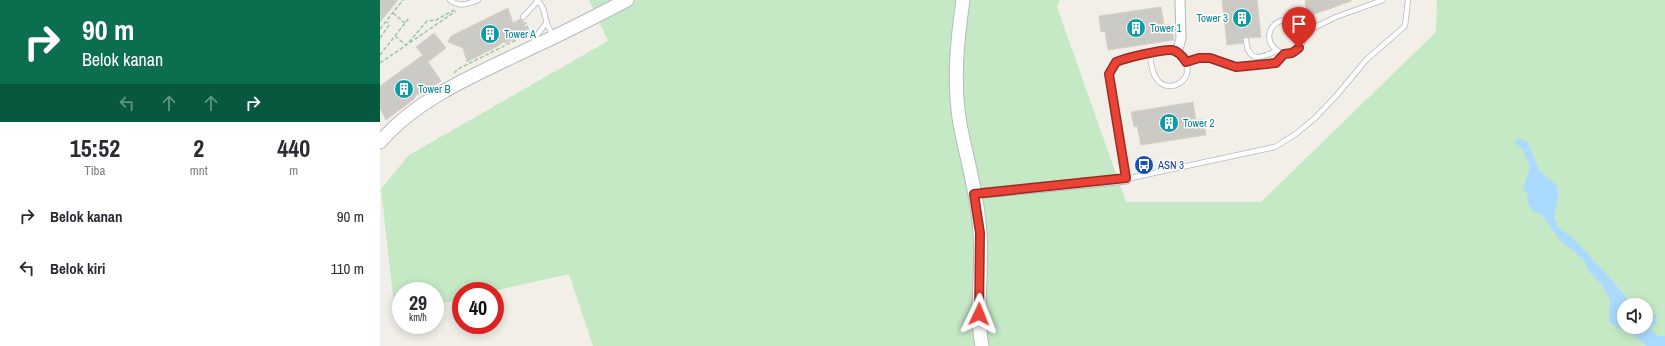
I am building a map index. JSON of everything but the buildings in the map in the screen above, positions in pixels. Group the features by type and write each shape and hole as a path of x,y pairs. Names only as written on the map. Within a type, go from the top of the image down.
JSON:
{"street":[{"path":"380,142 392,128 421,106 471,77 554,38 628,0"},
{"path":"963,0 959,31 957,85 960,122 980,233 979,327 982,346"},
{"path":"1177,52 1181,39 1180,0"},
{"path":"974,194 1126,178"}],"lane":[{"path":"450,0 455,4 463,6 478,0"},
{"path":"522,17 538,0 546,12 547,22 554,38"},
{"path":"1303,33 1336,17 1383,0"},
{"path":"1150,54 1152,70 1156,79 1162,84 1169,86 1179,84 1184,80 1188,71 1186,62 1181,54 1172,50 1124,58 1116,62 1109,74 1126,178 1275,147 1296,133 1337,95 1366,60 1405,26 1408,0"},
{"path":"1284,20 1292,21 1299,26 1303,33 1303,41 1299,48 1292,53 1284,54 1276,51 1270,44 1269,36 1271,29 1276,23 1284,20"},
{"path":"537,46 534,39 547,22"},
{"path":"1246,40 1247,51 1250,55 1257,57 1266,56 1276,51"},
{"path":"1186,62 1199,58 1210,58 1236,67 1276,63 1284,54"}],"path":[{"path":"380,28 403,0"},
{"path":"406,45 427,21 436,20 463,6"},
{"path":"380,63 463,6"},
{"path":"393,13 405,23"},
{"path":"380,55 409,18"},
{"path":"380,38 389,25 386,21"},
{"path":"395,36 406,45"}],"green space":[{"path":"589,0 1060,0 1057,7 1126,202 1261,202 1436,32 1437,0 1665,0 1665,346 593,346 569,274 504,289 504,282 452,282 452,301 444,303 444,282 392,282 392,287 381,189 409,155 608,41"}],"water":[{"path":"1521,139 1528,143 1540,172 1558,186 1558,198 1554,217 1558,227 1573,238 1626,298 1617,298 1617,327 1610,322 1610,300 1602,285 1588,270 1584,260 1560,240 1542,215 1531,210 1528,203 1527,193 1523,189 1530,167 1523,149 1517,146 1515,140"},
{"path":"1653,313 1657,317 1656,323 1653,325"},
{"path":"1653,332 1660,336 1665,336 1665,346 1646,346 1638,338 1630,334 1653,334"}],"place":[{"name":"Tower 3","path":"1242,18"},
{"name":"Tower 1","path":"1136,28"},
{"name":"Tower A","path":"490,34"},
{"name":"Tower B","path":"404,89"},
{"name":"Tower 2","path":"1169,123"},
{"name":"ASN 3","path":"1144,165"}],"route":[{"path":"979,314 981,262 980,233 974,194 1126,178 1109,74 1116,62 1124,58 1172,50 1181,54 1186,62 1199,58 1210,58 1236,67 1276,63 1284,54 1292,53 1299,48"}]}
